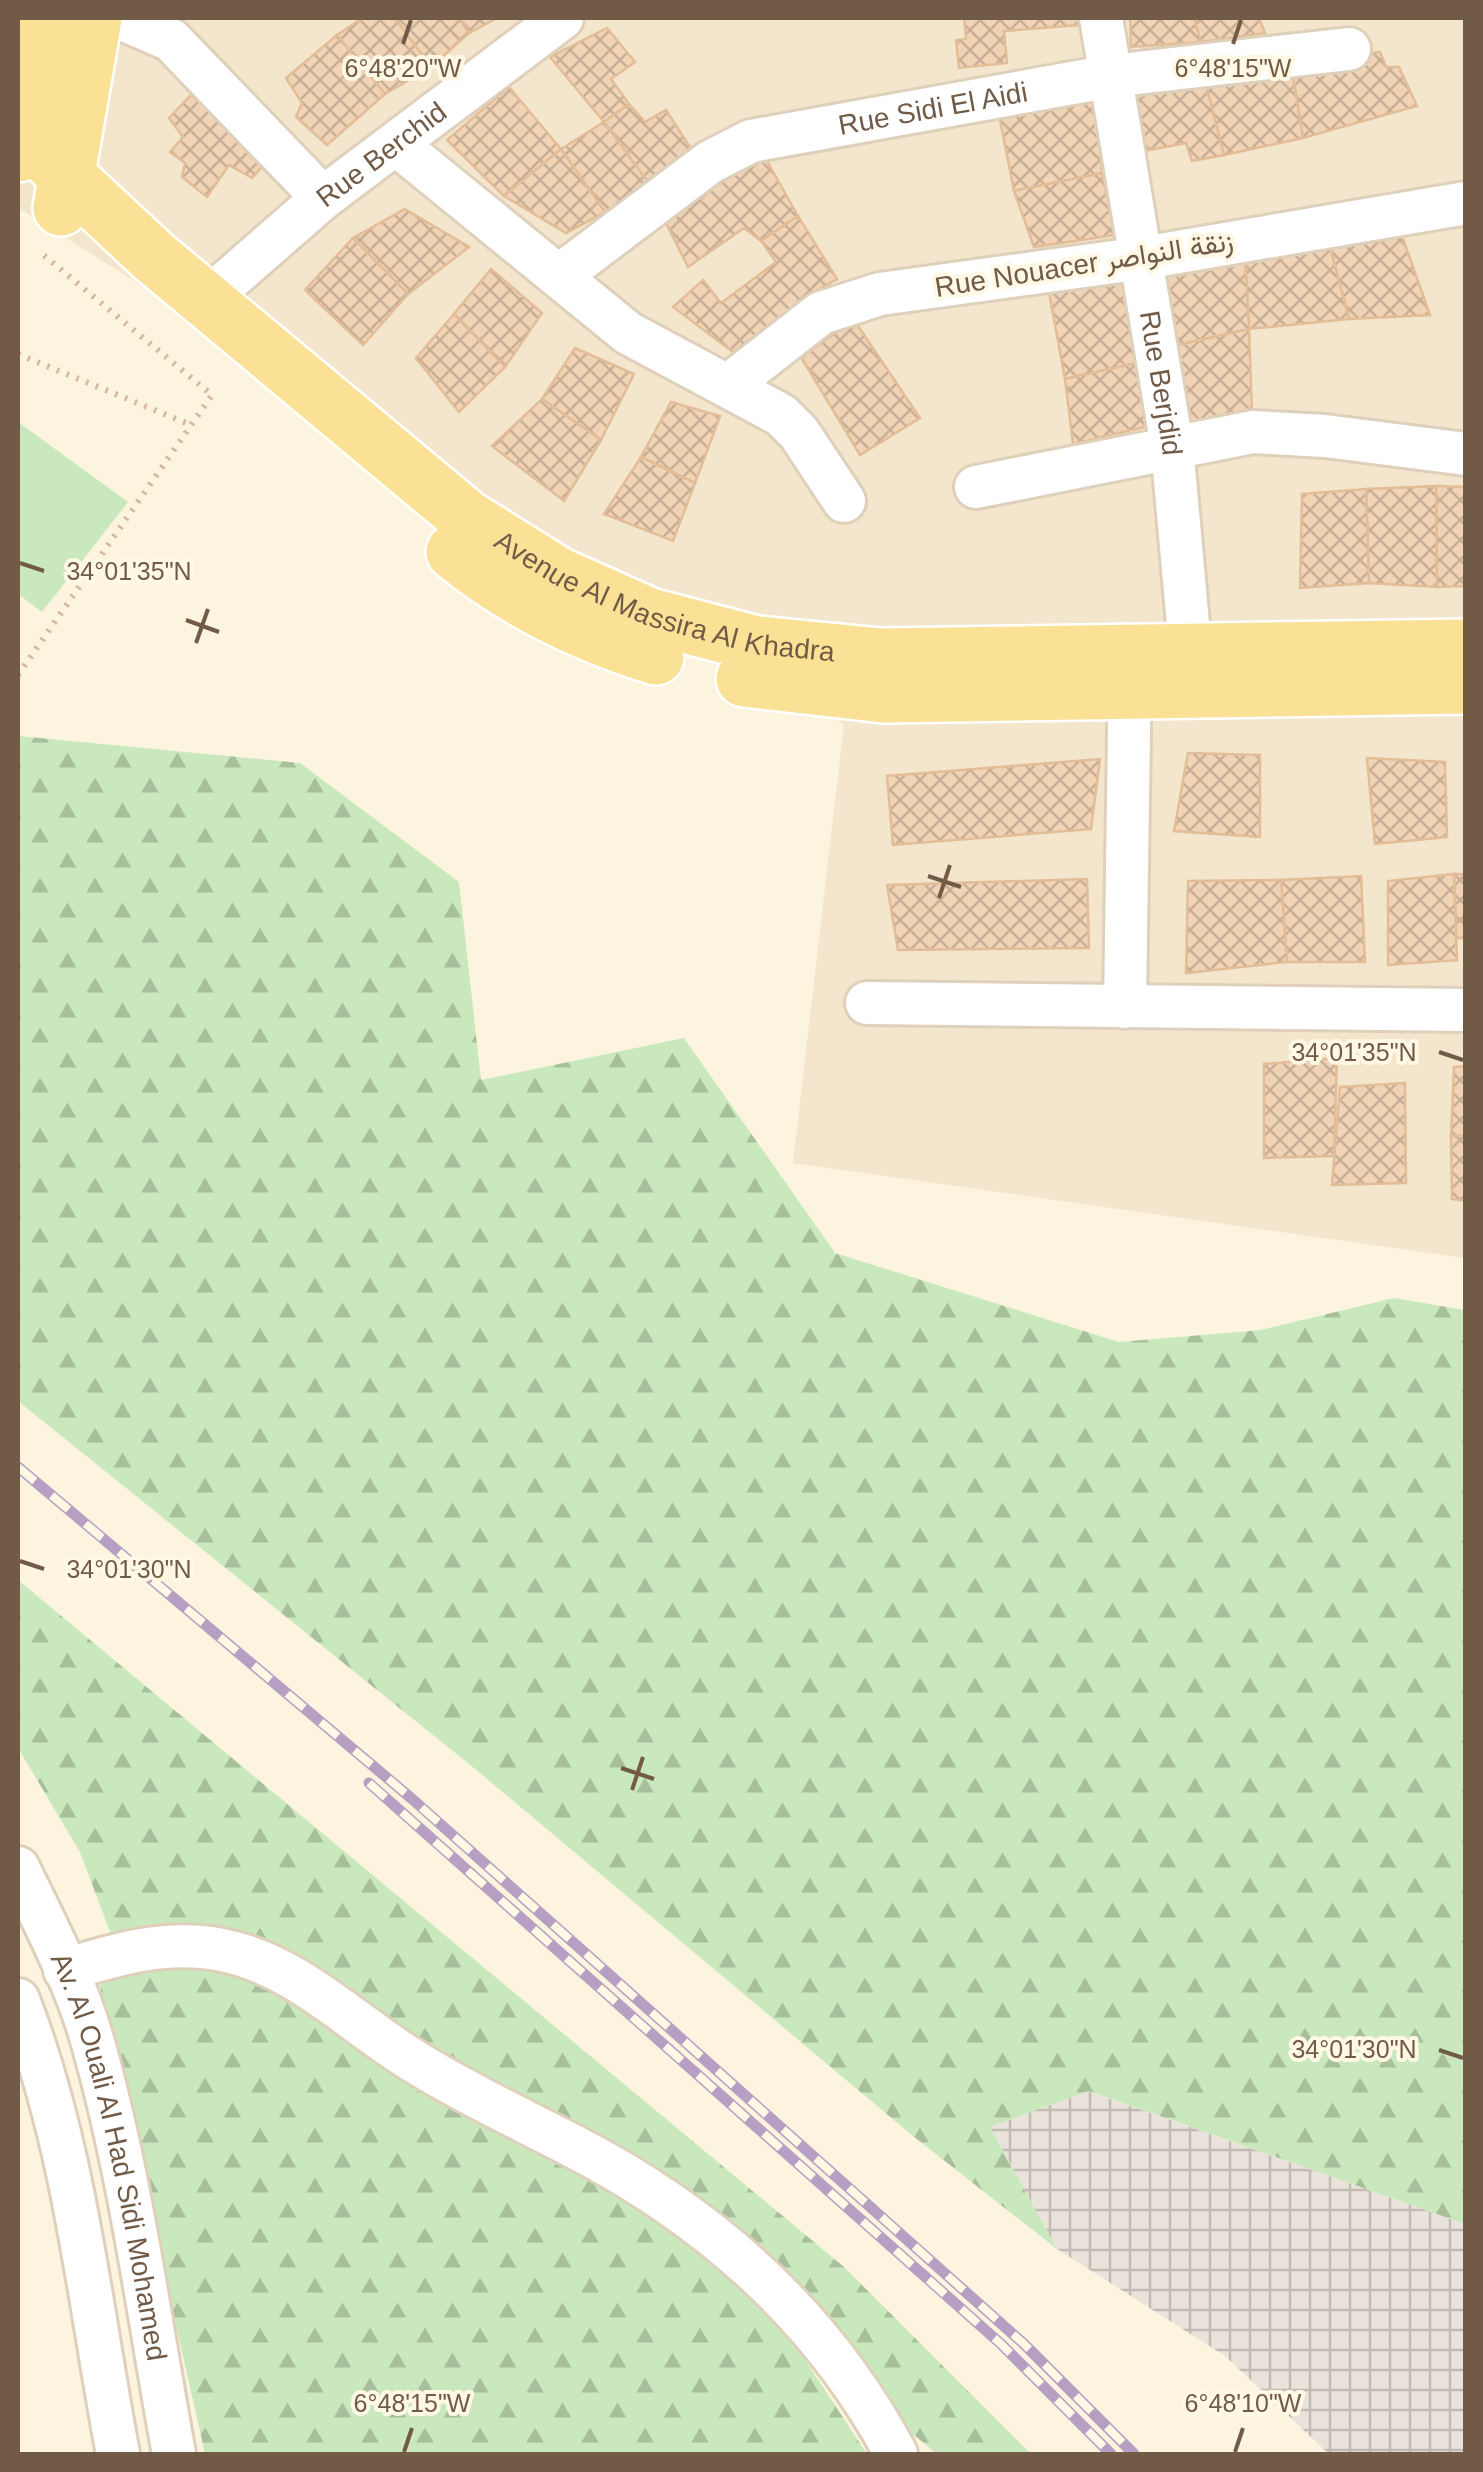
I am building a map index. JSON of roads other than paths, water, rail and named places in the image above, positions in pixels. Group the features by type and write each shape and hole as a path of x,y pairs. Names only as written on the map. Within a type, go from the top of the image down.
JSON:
{"main road":[{"path":"34,178 48,18"},
{"path":"34,178 94,18"},
{"name":"Avenue Al Massira Al Khadra","path":"34,178 206,300 467,518 558,575 650,616 757,644 813,652 1466,686"},
{"name":"Avenue Al Massira Al Khadra","path":"34,178 461,558 530,604 572,626 617,644 718,674 829,692 1130,671"},
{"name":"Avenue Al Massira Al Khadra","path":"1193,671 1466,647"}],"street":[{"path":"120,18 187,29 323,198"},
{"name":"Rue Berchid","path":"206,300 323,198 562,18"},
{"name":"Rue Berjdid","path":"1101,18 1172,446 1193,671"},
{"name":"Rue Sidi El Aidi","path":"559,276 710,162 752,141 1111,76 1349,49"},
{"path":"396,144 628,333 781,415 799,433 844,502"},
{"name":"Rue Nouacer زنقة النواصر","path":"729,385 794,331 846,302 1143,258 1466,202"},
{"path":"976,487 1252,432 1325,436 1466,454"},
{"path":"1125,1007 1130,671"},
{"path":"867,1003 1466,1010"},
{"name":"Av. Al Ouali Al Had Sidi Mohamed","path":"18,1868 93,2041 124,2176 174,2454"},
{"path":"65,1970 124,1952 184,1946 255,1959 288,1974 458,2088 630,2178 740,2257 820,2337 865,2399 896,2454"},
{"name":"Av. Al Ouali Al Had Sidi Mohamed","path":"18,2000 55,2108 72,2180 118,2454"}],"railway":[{"path":"18,1467 411,1798 1023,2343 1134,2454"},
{"path":"369,1783 1001,2344 1111,2454"}]}
